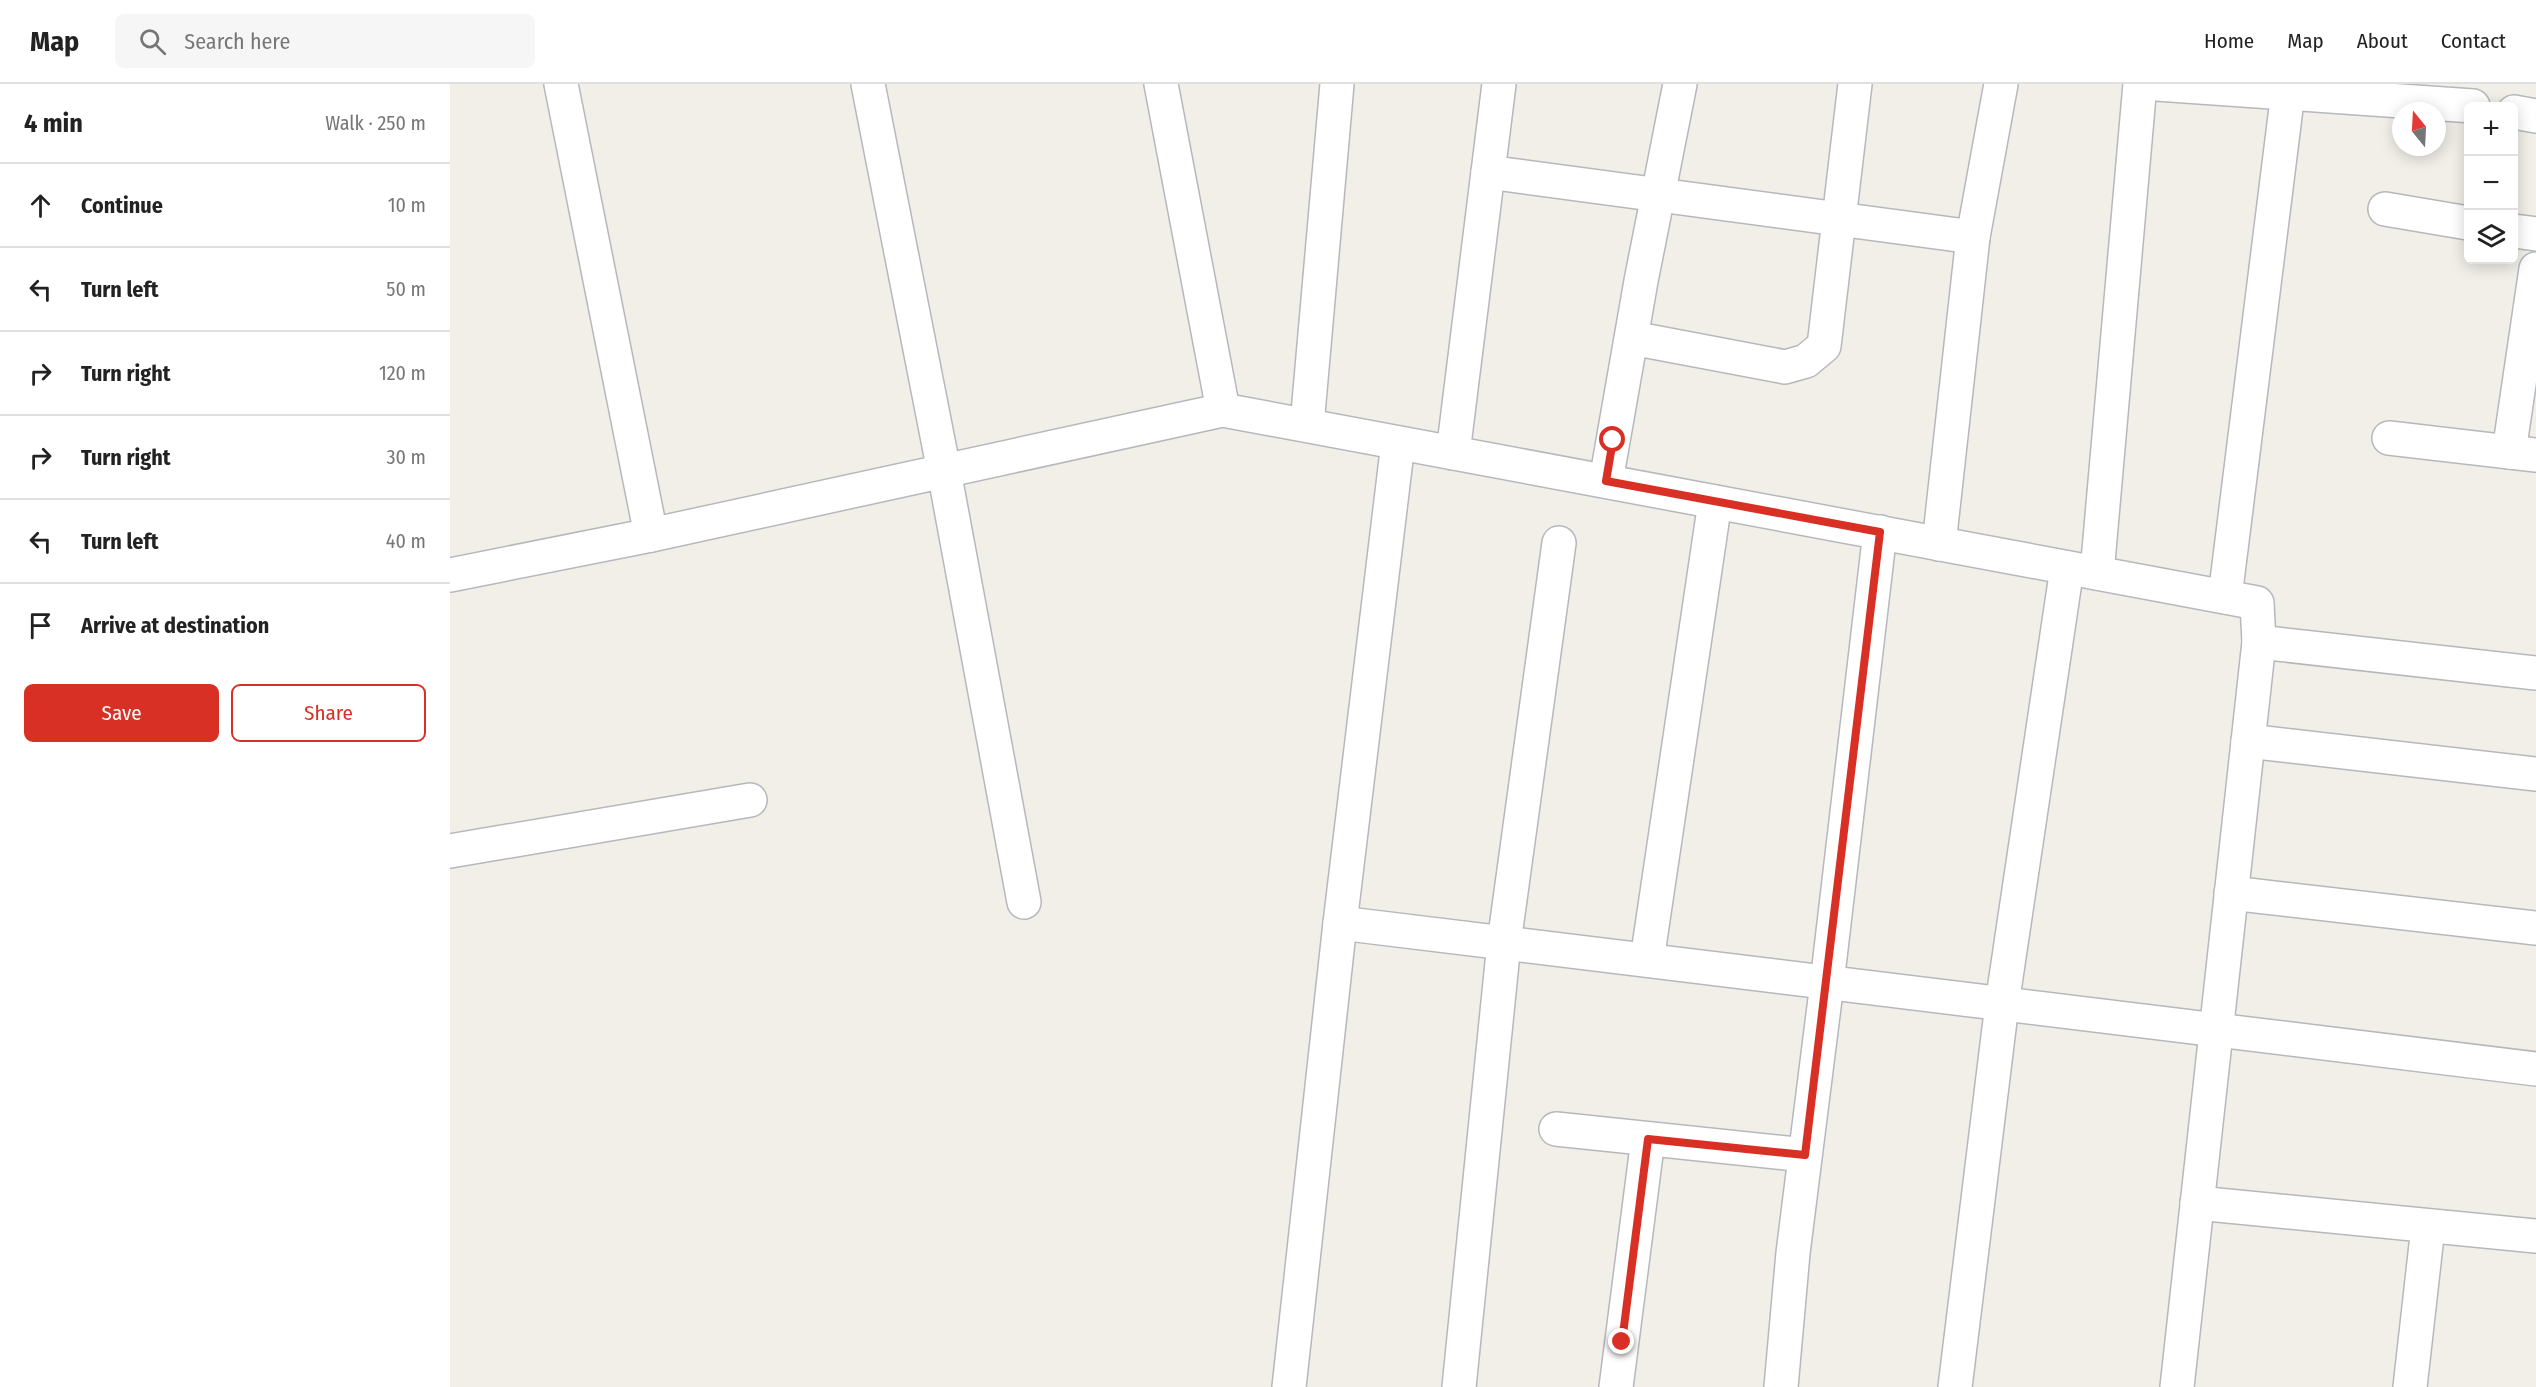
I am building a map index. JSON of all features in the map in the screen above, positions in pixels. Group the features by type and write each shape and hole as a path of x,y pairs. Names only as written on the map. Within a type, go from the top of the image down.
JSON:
{"street":[{"path":"561,84 651,535"},
{"path":"868,84 944,471 1024,902"},
{"path":"1161,84 1223,410"},
{"path":"1307,426 1337,84"},
{"path":"1453,453 1499,84"},
{"path":"1606,481 1641,281 1680,84"},
{"path":"1632,338 1785,367 1806,361 1824,346 1855,84"},
{"path":"1939,544 1973,237 2001,84"},
{"path":"1955,1387 2002,1004 2082,571 2140,84"},
{"path":"2157,84 2464,105"},
{"path":"2225,597 2288,92"},
{"path":"2518,113 2536,117"},
{"path":"1488,172 1973,237"},
{"path":"2385,209 2464,222"},
{"path":"2518,232 2536,234"},
{"path":"2389,438 2522,453 2536,269"},
{"path":"450,575 651,535 1223,410 2257,603 2259,642 2177,1387"},
{"path":"1289,1387 1340,923 1398,443"},
{"path":"1647,960 1715,502"},
{"path":"1781,1387 1792,1253 1827,982 1880,532"},
{"path":"1459,1387 1504,943 1559,543"},
{"path":"2259,642 2536,673"},
{"path":"2248,741 2536,774"},
{"path":"450,852 750,800"},
{"path":"2231,893 2536,928"},
{"path":"1340,923 2536,1070"},
{"path":"1556,1129 1805,1155"},
{"path":"1616,1387 1648,1139"},
{"path":"2197,1203 2536,1236"},
{"path":"2410,1387 2428,1227"}],"route":[{"path":"1613,440 1606,481 1880,532 1805,1155 1648,1139 1622,1342"}]}
